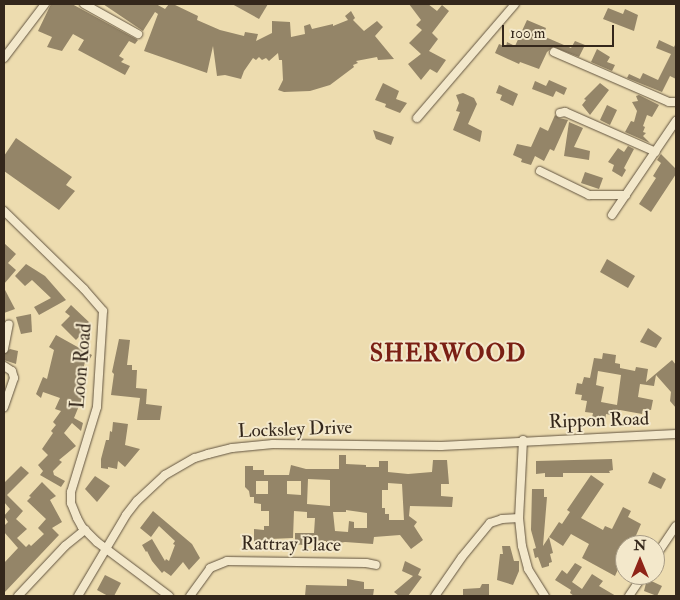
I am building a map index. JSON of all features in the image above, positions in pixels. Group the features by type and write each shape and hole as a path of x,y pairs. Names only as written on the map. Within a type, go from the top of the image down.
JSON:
{"street":[{"path":"4,58 46,4"},
{"path":"84,4 138,34"},
{"path":"417,118 515,4"},
{"path":"554,52 669,102 676,102"},
{"path":"560,113 566,112 656,152"},
{"path":"612,215 676,122"},
{"path":"540,170 589,195 626,196"},
{"name":"Loon Road","path":"4,211 84,289 102,311 97,407 71,498 77,518 85,530 106,549 169,596"},
{"path":"4,349 9,324"},
{"path":"4,366 12,371 14,378 4,407"},
{"name":"Rippon Road","path":"523,440 676,434"},
{"path":"523,440 519,518 525,560 533,578 545,596"},
{"name":"Locksley Drive","path":"78,596 126,515 150,488 181,465 208,454 232,448 273,444 442,446 523,440"},
{"path":"435,596 462,557 490,523 502,519 519,518"},
{"path":"665,542 676,526"},
{"path":"18,596 65,546 85,530"},
{"name":"Rattray Place","path":"190,596 210,568 227,561 348,562 376,565"},
{"path":"629,596 636,585"}],"building":[{"path":"51,4 72,4 138,40 135,44 129,41 119,56 124,59 121,62 130,66 125,75 78,50 84,40 73,34 62,51 47,47 52,37 38,31"},
{"path":"103,4 156,4 165,9 169,4 173,4 198,16 197,20 220,30 244,36 245,32 258,34 256,41 272,33 272,21 290,22 291,37 305,34 304,26 310,24 312,29 333,24 333,26 348,20 345,16 351,11 355,18 353,20 364,31 377,21 383,27 375,36 394,59 378,60 377,57 356,61 358,63 353,65 354,67 330,85 310,91 284,92 278,90 283,80 282,60 279,60 278,53 269,61 266,58 262,60 259,57 256,60 253,58 241,79 225,75 217,76 213,46 207,73 144,51 158,14 155,12 143,31"},
{"path":"232,4 268,4 259,19"},
{"path":"409,4 428,4 437,11 442,5 449,11 432,33 438,39 429,51 446,60 437,73 430,69 421,80 408,64 421,54 409,43 422,30 416,25 421,20"},
{"path":"608,8 623,14 625,9 638,15 634,31 603,19"},
{"path":"527,20 546,28 543,36 571,48 575,41 585,45 579,57 553,47 547,52 539,69 520,62 519,64 495,53 499,44 506,47 507,42 515,46"},
{"path":"659,40 674,47 676,43 676,79 670,76 662,92 627,78 629,74 640,79 643,73 658,80 671,54 656,48"},
{"path":"597,49 610,57 607,62 615,65 612,71 591,62"},
{"path":"549,80 567,88 564,95 556,91 553,97 532,89 535,81 546,86"},
{"path":"383,83 399,91 396,99 407,103 400,113 385,107 386,104 375,100"},
{"path":"600,83 609,90 590,115 582,105 586,100 584,99"},
{"path":"499,85 518,94 513,106 500,100 502,95 496,93"},
{"path":"463,93 474,98 477,104 468,124 482,131 480,142 453,130 460,112 456,111 459,103 456,95"},
{"path":"639,95 659,105 652,117 647,115 643,126 645,127 643,132 646,133 643,136 650,143 625,132 631,121 634,122 637,111 632,102 638,101 636,96"},
{"path":"607,105 617,110 610,125 600,120"},
{"path":"555,115 568,120 554,151 550,149 544,161 535,156 531,165 521,162 522,159 513,155 517,144 531,147 540,127 548,131"},
{"path":"569,122 583,128 574,147 590,151 589,160 564,156"},
{"path":"373,130 394,137 391,145 376,139"},
{"path":"16,138 72,177 66,185 75,191 59,210 4,171 4,156"},
{"path":"628,146 634,149 624,168 626,170 622,177 612,171 614,165 608,162 618,148 624,152"},
{"path":"661,154 676,169 676,174 651,212 639,204 656,178 653,176 661,163 657,160"},
{"path":"585,172 603,178 599,189 581,183"},
{"path":"4,243 16,254 8,263 16,270 4,284"},
{"path":"607,259 635,276 628,288 600,272"},
{"path":"26,264 45,276 66,300 39,315 34,307 51,298 32,280 25,286 15,276"},
{"path":"4,288 15,309 4,313"},
{"path":"71,305 91,324 76,340 61,325 70,316 65,312"},
{"path":"31,314 32,332 21,334 16,317"},
{"path":"648,328 662,338 656,348 640,342"},
{"path":"56,335 92,355 87,364 85,362 77,391 84,394 74,418 83,423 81,431 72,423 64,433 76,446 59,460 62,462 53,471 54,475 65,481 61,487 40,475 43,471 38,465 48,455 42,449 53,433 51,431 56,425 53,422 61,411 55,409 60,398 43,392 41,398 36,394 43,377 47,379 54,350 49,347"},
{"path":"119,339 130,340 127,365 132,365 132,370 137,370 136,388 147,389 146,404 162,406 160,420 137,420 140,398 111,395 114,374 112,372"},
{"path":"10,349 18,351 16,364 4,360 4,354"},
{"path":"603,353 616,355 615,363 620,364 620,368 635,371 636,367 648,369 646,382 672,360 676,365 676,408 670,401 671,392 656,375 654,386 640,384 638,397 653,400 651,410 643,409 642,414 620,410 619,412 612,411 611,415 606,414 605,421 592,418 593,413 585,412 587,401 581,400 582,395 575,394 577,383 582,384 584,377 590,378 594,358 602,359","holes":["598,371 621,375 617,405 601,402 604,387 596,385"]},
{"path":"113,422 128,424 125,445 140,449 125,467 118,461 117,469 101,468 101,459 106,440 109,440 110,431 112,432"},
{"path":"339,455 346,455 346,464 366,465 366,467 379,467 379,461 388,461 388,472 408,474 432,472 433,460 447,460 449,484 441,484 441,496 453,497 452,507 410,506 409,516 417,522 414,526 423,540 411,549 400,535 374,537 373,544 345,542 326,545 326,541 311,540 310,546 295,544 295,533 314,533 315,518 307,518 307,512 294,511 293,538 270,539 270,544 254,543 254,529 264,530 264,526 269,526 269,511 261,511 261,504 254,503 254,497 250,497 249,491 245,487 245,466 253,466 253,470 264,470 264,475 289,475 291,465 306,469 339,469","holes":["308,479 330,480 330,506 307,504","256,481 268,481 268,494 256,494","287,481 301,481 301,495 287,494","388,483 402,484 404,520 389,520 389,514 385,514 385,508 382,508 382,490 388,490","346,510 367,513 367,528 354,528 354,522 349,521 348,532 335,531 333,512 346,512"]},
{"path":"612,459 613,470 609,471 610,473 563,473 563,477 545,477 545,473 536,474 536,461"},
{"path":"21,466 29,473 7,495 23,511 16,519 27,529 17,538 26,547 29,544 31,546 44,534 38,528 46,519 27,501 31,497 29,496 42,482 56,496 50,500 62,522 52,528 59,535 4,593 4,563 18,548 4,532 4,526 8,522 4,516 10,509 4,502 4,483"},
{"path":"653,472 666,479 661,489 648,483"},
{"path":"591,475 604,484 581,518 603,530 605,526 612,529 623,507 631,511 628,517 641,524 636,535 615,535 615,576 582,558 589,544 571,534 563,546 549,537 559,522 562,524 570,512 567,510"},
{"path":"95,476 110,486 97,502 85,489"},
{"path":"532,489 544,489 544,497 547,497 543,546 549,537 553,553 550,554 552,562 549,563 549,566 542,568 538,557 535,558 533,549 536,548 531,530"},
{"path":"153,511 192,544 200,558 189,570 183,562 171,576 164,571 162,573 146,552 142,545 152,539 165,561 166,559 169,561 175,545 173,544 175,541 159,526 151,537 140,528"},
{"path":"502,546 510,546 514,561 519,561 519,571 513,585 497,580 500,554 503,554"},
{"path":"405,561 421,569 418,575 422,577 408,596 399,596 394,592 413,576 402,571"},
{"path":"575,563 582,567 572,582 582,589 592,574 603,581 599,586 616,596 574,596 570,593 571,590 555,580 562,570 567,574"},
{"path":"105,575 121,583 114,596 108,596 97,590"},
{"path":"347,579 364,582 364,589 374,589 373,596 305,596 306,585 347,586"},
{"path":"482,584 489,584 489,596 463,596 463,589 480,588"},
{"path":"646,585 662,586 657,596 644,591"}],"district":[{"name":"SHERWOOD","path":"448,354"}]}
